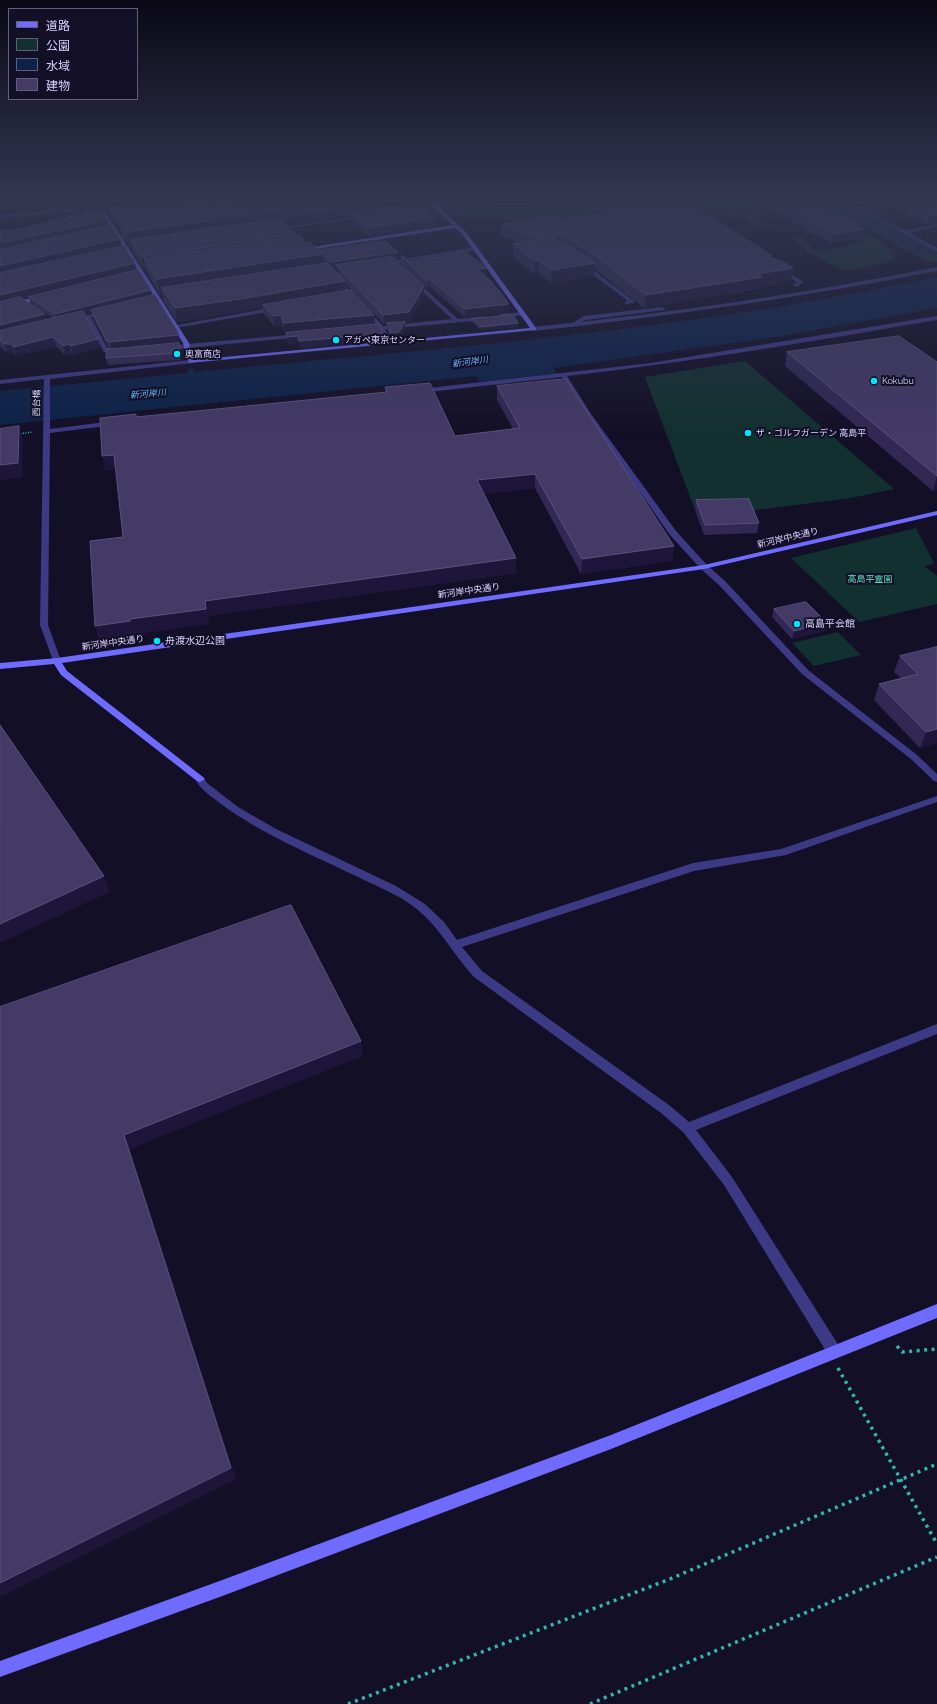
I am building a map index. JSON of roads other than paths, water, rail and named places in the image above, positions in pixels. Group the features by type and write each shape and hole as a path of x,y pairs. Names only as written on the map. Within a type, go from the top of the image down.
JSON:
{"street":[{"path":"147,279 158,299 188,346 191,362"},
{"path":"336,279 382,328 389,344"},
{"path":"412,279 457,321"},
{"path":"496,279 534,330"},
{"path":"601,279 632,302 627,302"},
{"path":"796,279 800,282 796,285"},
{"path":"0,382 191,362 534,330 658,316 771,300 886,279"},
{"path":"0,308 52,295"},
{"path":"345,298 353,296"},
{"path":"150,301 167,297"},
{"path":"22,302 27,306"},
{"path":"175,326 283,308"},
{"path":"570,326 584,318 662,310"},
{"path":"69,321 109,311"},
{"path":"358,330 522,314"},
{"path":"88,317 106,352 127,352"},
{"path":"414,391 564,376 699,358 937,318"},
{"path":"157,349 304,335"},
{"path":"564,376 588,414 673,533 704,567 722,583 805,672 914,757 937,779"},
{"name":"西台橋","path":"47,377 44,625 57,661"},
{"path":"46,430 123,422"},
{"name":"新河岸中央通り","path":"0,666 57,661 704,567 937,513"},
{"path":"57,661 64,673 200,779 203,785 235,809 267,827 392,889 421,907 440,925 478,974 495,988 665,1109 687,1128 728,1181 834,1351"},
{"path":"455,945 693,867 782,852 937,799"},
{"path":"687,1128 937,1029"},
{"path":"0,1669 225,1587 611,1442 834,1351 937,1311"}],"water":[{"name":"新河岸川","path":"929,279 937,279 937,308 783,336 553,368 557,374 480,382 476,376 0,425 0,391 188,373 188,369 192,368 195,372 568,335 753,311"}],"place":[{"name":"アガペ東京センター","path":"336,340"},
{"name":"奥富商店","path":"177,354"},
{"name":"Kokubu","path":"874,381"},
{"name":"ザ・ゴルフガーデン 高島平","path":"748,433"},
{"name":"高島平会館","path":"797,624"},
{"name":"舟渡水辺公園","path":"157,641"}],"park label":[{"name":"高島平霊園","path":"870,579"}]}
